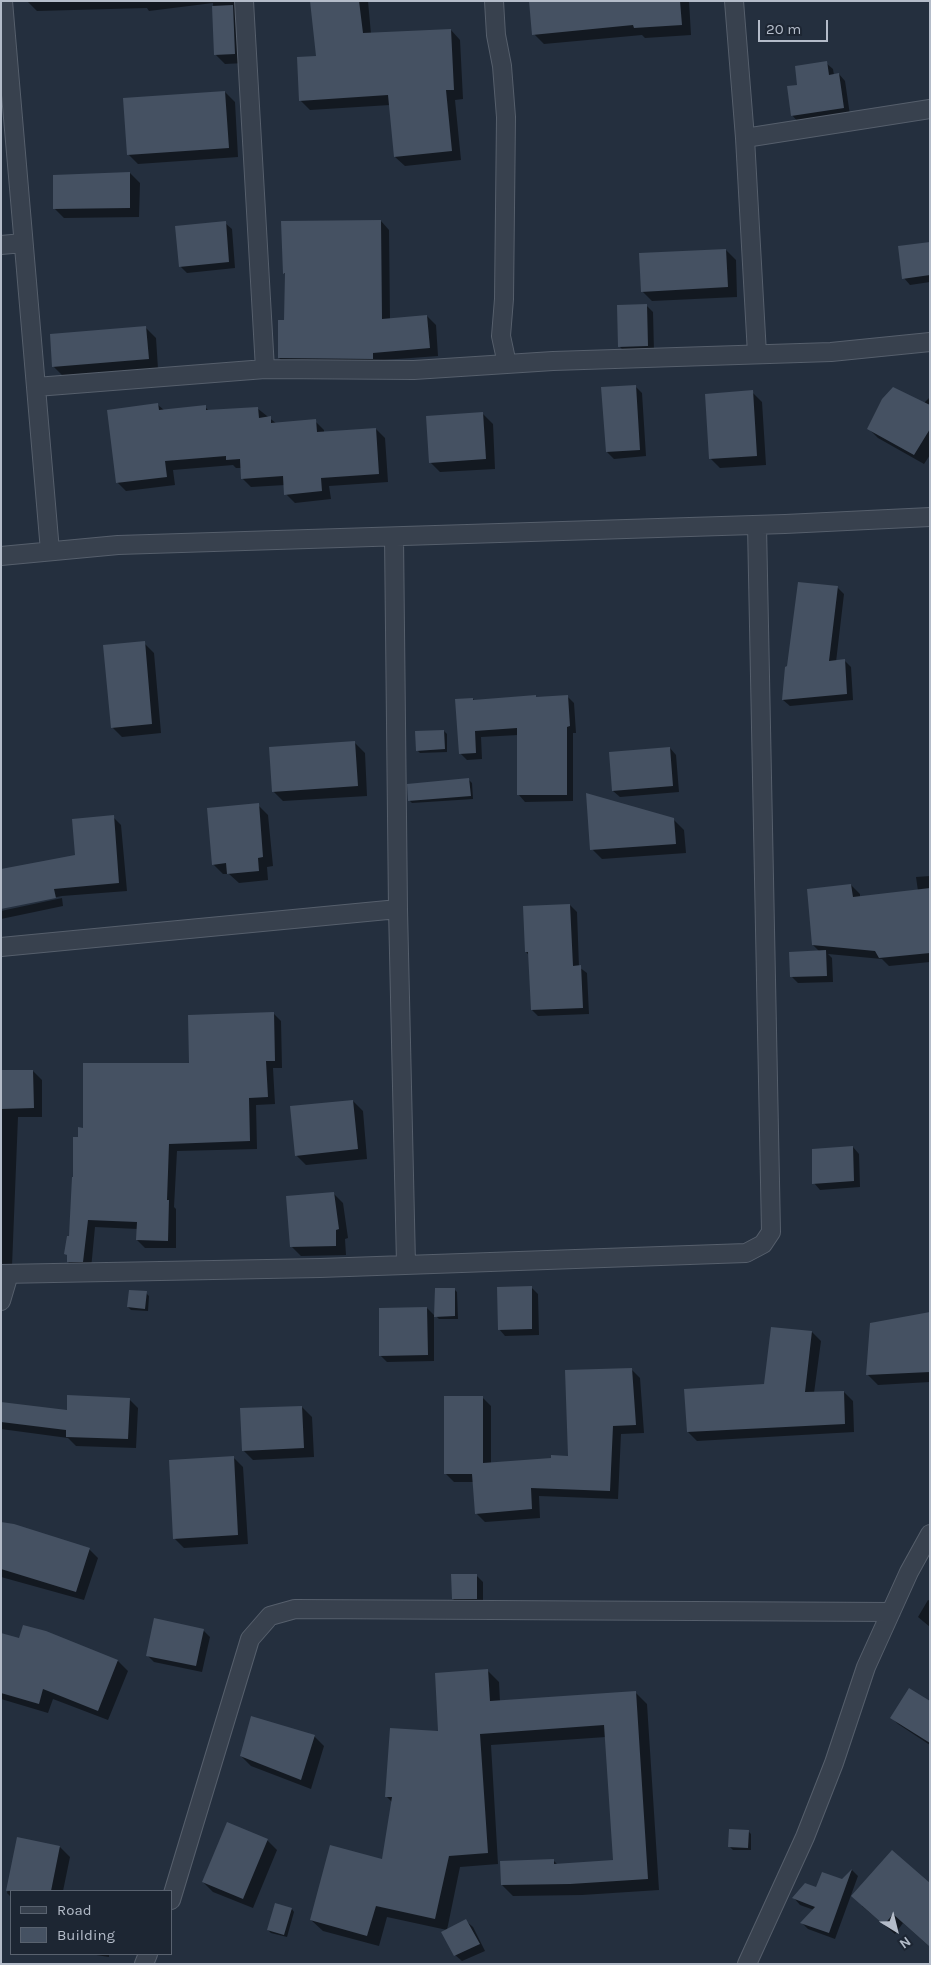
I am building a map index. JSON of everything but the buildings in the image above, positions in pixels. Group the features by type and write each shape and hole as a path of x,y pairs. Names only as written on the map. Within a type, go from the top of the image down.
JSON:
{"street":[{"path":"3,1 50,552"},
{"path":"244,1 265,369"},
{"path":"494,1 496,35 502,66 506,117 502,336 508,364"},
{"path":"734,1 745,138 758,354"},
{"path":"745,138 930,109"},
{"path":"1,245 23,243"},
{"path":"36,387 265,369 414,370 508,364 831,352 930,342"},
{"path":"1,556 118,545 757,525 930,517"},
{"path":"1,1301 5,1274 310,1268 746,1254 764,1244 771,1232 757,525"},
{"path":"394,537 398,909 406,1264"},
{"path":"1,947 398,909"},
{"path":"747,1964 805,1837 834,1763 866,1667 909,1572 930,1534"},
{"path":"172,1897 250,1639 270,1616 296,1609 890,1612"}]}
